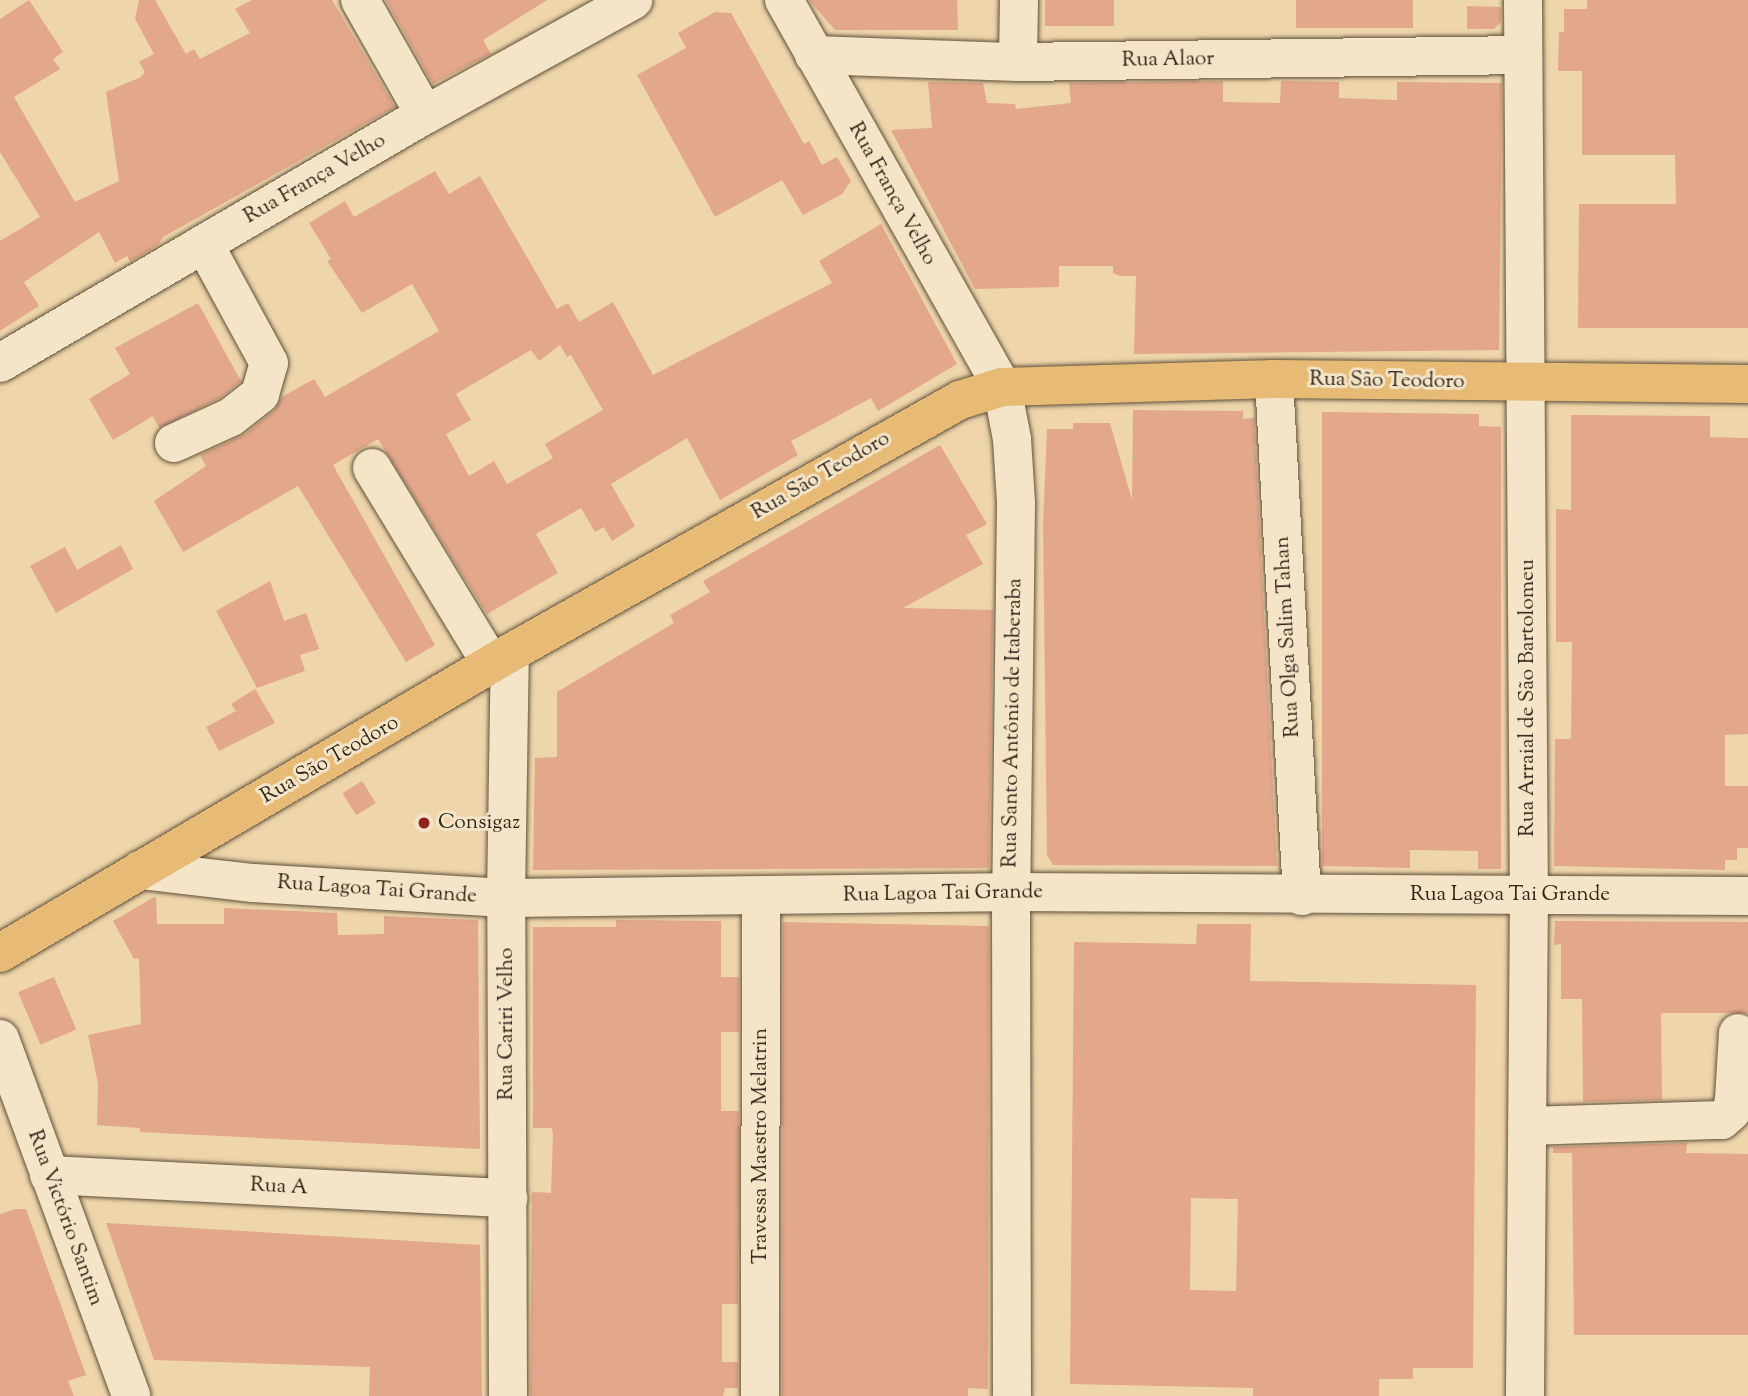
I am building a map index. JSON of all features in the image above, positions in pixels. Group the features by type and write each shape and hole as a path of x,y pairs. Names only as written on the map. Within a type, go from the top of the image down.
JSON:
{"main road":[{"name":"Rua São Teodoro","path":"0,953 501,658 915,422 960,400 1002,387 1274,379 1527,384 1748,384"}],"street":[{"path":"360,0 425,115"},
{"name":"Rua França Velho","path":"0,363 425,115 633,0"},
{"name":"Rua França Velho","path":"784,0 1002,387"},
{"path":"1018,62 1019,0"},
{"name":"Rua Arraial de São Bartolomeu","path":"1523,0 1529,894 1525,1396"},
{"name":"Rua Alaor","path":"814,55 1018,62 1523,55"},
{"path":"174,443 231,417 260,394 269,363 204,244"},
{"name":"Rua Olga Salim Tahan","path":"1274,379 1303,896"},
{"name":"Rua Santo Antônio de Itaberaba","path":"1002,387 1012,439 1016,503 1011,892 1012,1396"},
{"path":"372,468 501,658"},
{"name":"Rua Cariri Velho","path":"501,658 506,898 508,1396"},
{"name":"Rua Lagoa Tai Grande","path":"140,870 253,883 506,898 1011,892 1303,896 1748,896"},
{"name":"Travessa Maestro Melatrin","path":"761,896 761,1396"},
{"path":"1527,1126 1722,1119 1731,1112 1734,1100 1738,1033"},
{"name":"Rua Victório Santim","path":"0,1039 131,1396"},
{"name":"Rua A","path":"50,1175 508,1198"}],"building":[{"path":"29,0 63,52 53,59 60,69 14,97 75,202 119,181 106,92 141,77 145,72 139,62 154,54 135,19 139,0 155,0 186,54 194,49 200,59 250,33 235,9 252,0 332,0 395,107 163,237 158,245 130,262 127,256 115,263 99,232 24,282 39,306 0,331 0,241 40,217 0,152 0,19"},
{"path":"386,0 547,0 483,40 491,54 433,84"},
{"path":"809,0 957,0 958,30 835,30"},
{"path":"1045,0 1114,0 1114,26 1045,26"},
{"path":"1296,0 1413,0 1413,28 1296,28"},
{"path":"1587,0 1748,0 1748,328 1578,328 1579,204 1676,204 1675,155 1582,155 1582,71 1558,71 1559,32 1564,32 1564,9 1587,9"},
{"path":"1467,6 1501,7 1501,22 1494,29 1467,29"},
{"path":"715,12 731,13 804,144 809,141 822,165 837,157 851,181 842,194 803,215 782,180 715,217 637,75 686,48 678,33"},
{"path":"1223,81 1223,102 1280,103 1281,81 1339,82 1339,98 1397,100 1397,82 1502,83 1499,350 1134,354 1136,276 1113,273 1113,266 1059,266 1059,287 975,289 891,130 932,128 928,82 983,83 987,103 1015,104 1016,109 1071,103 1069,83"},
{"path":"435,171 449,194 480,176 557,309 568,303 579,322 613,302 653,375 832,283 819,261 881,224 957,364 878,411 871,398 791,441 798,455 720,500 687,438 611,484 635,526 612,541 604,527 595,532 581,508 536,534 558,573 487,614 378,439 333,465 435,645 406,662 298,486 183,552 154,501 206,466 200,455 245,434 274,411 282,397 314,379 325,397 439,331 412,284 362,313 327,261 331,259 309,223 345,201 354,217","holes":["560,345 567,357 571,355 603,410 545,444 553,458 507,484 494,461 469,476 446,434 471,420 456,394 531,350 539,361"]},
{"path":"198,303 241,381 220,398 159,428 153,416 113,440 89,399 130,374 115,348"},
{"path":"1133,410 1243,411 1243,419 1254,418 1277,866 1053,865 1047,855 1043,524 1047,429 1073,429 1073,423 1110,423 1132,500"},
{"path":"1322,412 1479,414 1479,426 1501,427 1501,869 1478,869 1478,851 1410,850 1410,868 1322,866"},
{"path":"1571,415 1710,416 1710,437 1748,438 1748,734 1725,735 1725,786 1748,786 1748,848 1737,848 1737,860 1725,860 1725,870 1554,866 1555,739 1571,739 1572,642 1556,642 1556,509 1571,510"},
{"path":"940,445 987,524 966,535 983,564 903,608 993,610 989,868 533,870 535,758 557,757 557,692 674,623 670,615 710,592 703,581"},
{"path":"121,545 133,569 56,613 30,566 65,547 77,570"},
{"path":"270,581 284,621 306,613 319,649 300,655 305,671 257,688 216,611"},
{"path":"255,689 275,723 219,751 206,727 236,711 231,704"},
{"path":"362,781 376,803 356,815 342,793"},
{"path":"156,896 157,924 224,924 224,908 337,913 338,935 384,934 384,916 478,920 480,1149 140,1132 140,1128 97,1125 98,1084 88,1035 141,1024 139,958 134,959 113,921"},
{"path":"616,920 721,921 721,977 739,977 739,1032 721,1032 721,1111 739,1111 738,1304 722,1304 722,1362 738,1362 738,1388 725,1388 723,1396 530,1396 532,1192 551,1193 553,1135 552,1128 533,1128 533,927 616,927"},
{"path":"1555,921 1748,922 1748,1013 1661,1013 1662,1100 1583,1102 1582,999 1561,999 1561,944 1554,945"},
{"path":"783,922 989,926 988,1389 968,1388 968,1396 782,1396"},
{"path":"1197,924 1251,924 1250,981 1476,985 1473,1368 1413,1368 1413,1379 1379,1379 1379,1396 1253,1396 1253,1388 1070,1384 1074,942 1196,944","holes":["1191,1198 1238,1199 1236,1291 1190,1290"]},
{"path":"54,977 76,1029 40,1045 18,992"},
{"path":"1687,1143 1686,1153 1748,1154 1748,1335 1574,1335 1572,1153 1553,1153 1553,1147"},
{"path":"26,1209 86,1375 68,1381 74,1396 0,1396 0,1214"},
{"path":"106,1223 480,1245 482,1396 369,1396 370,1367 154,1360"}],"place":[{"name":"Consigaz","path":"424,823"}]}
